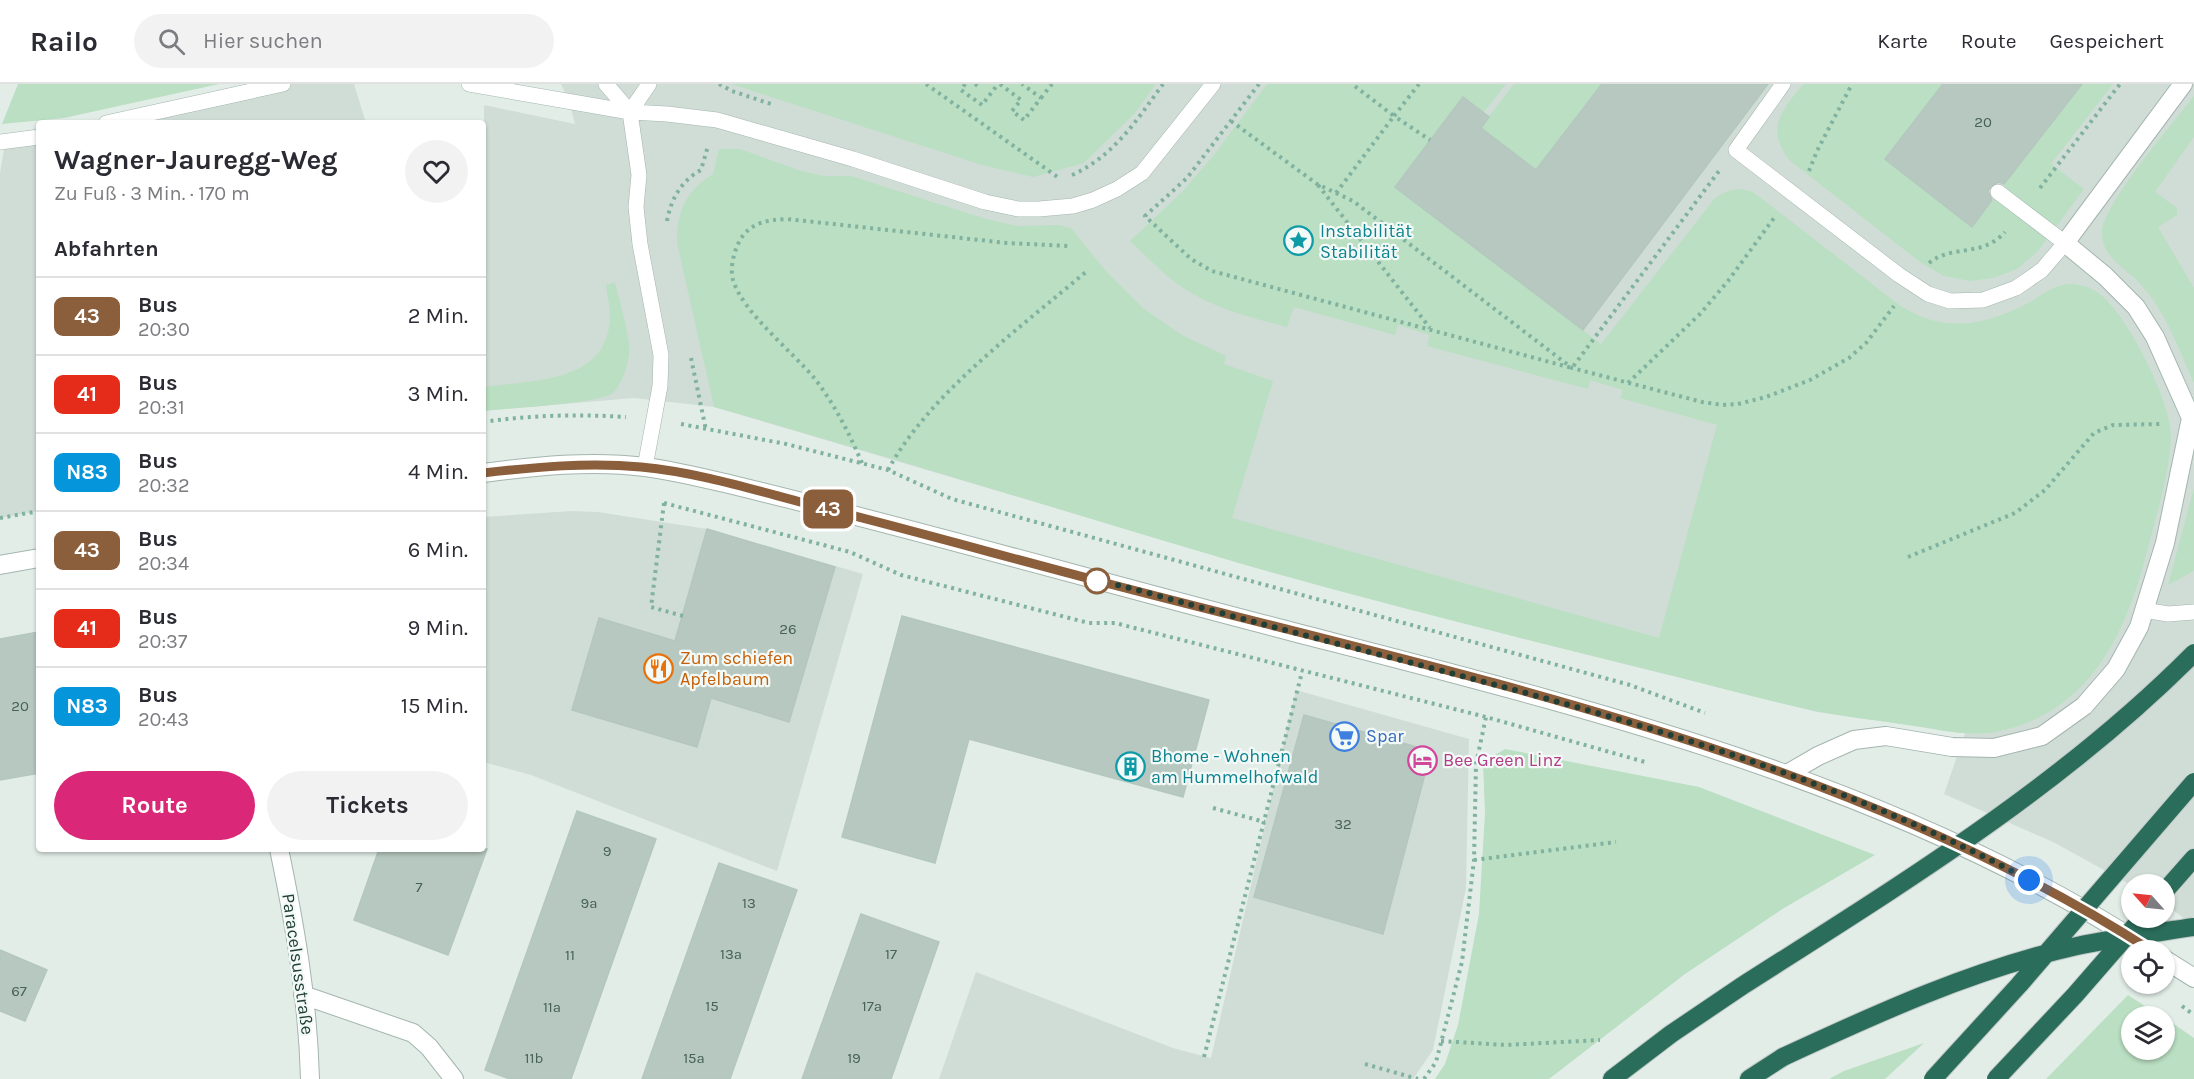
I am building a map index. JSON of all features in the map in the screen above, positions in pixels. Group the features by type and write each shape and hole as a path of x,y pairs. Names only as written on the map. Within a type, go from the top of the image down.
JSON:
{"highway":[{"path":"1612,1079 1671,1034 1742,986 1969,840 2071,763 2147,701 2194,653"},
{"path":"1933,1079 2019,985 2194,782"},
{"path":"2175,880 2194,858"},
{"path":"1749,1079 1783,1057 1887,1008 1992,970 2077,946 2194,927"},
{"path":"1996,1079 2075,995 2133,928"}],"street":[{"path":"1787,774 1818,756 1854,740 1886,736 1952,747 1994,748 2042,736 2084,706 2116,669 2139,627 2165,543 2191,417 2155,337 2136,307 2105,276 2065,243 2183,84"},
{"path":"486,473 568,465 645,467 766,493 1634,723 1787,774 1886,813 1990,859 2106,921 2135,940"},
{"path":"0,565 36,559"},
{"name":"Paracelsusstraße","path":"280,852 296,930 309,1041 310,1079"},
{"path":"2175,966 2194,978"},
{"path":"303,996 413,1033 429,1047 454,1079"}],"lane":[{"path":"120,120 283,84"},
{"path":"470,84 630,112 717,120 853,159 985,202 1018,209 1073,206 1117,189 1142,173 1213,84"},
{"path":"606,84 630,112 639,175 636,207 640,244 661,355 660,386 645,467"},
{"path":"630,112 649,84"},
{"path":"1783,84 1736,150 1899,275 1928,294 1950,301 1983,300 2016,288 2042,270 2065,243 1998,192"},
{"path":"0,142 36,137"},
{"path":"2144,610 2168,614 2194,612"}],"path":[{"path":"719,84 732,91 783,107"},
{"path":"926,84 1059,178"},
{"path":"965,84 961,90 982,105 999,84 1021,100 1012,111 1024,120 1052,84"},
{"path":"975,84 978,86 980,84"},
{"path":"1022,84 1041,99"},
{"path":"1051,180 1092,166 1111,151 1130,130 1163,84"},
{"path":"1259,84 1187,178 1145,216 1191,259 1212,271 1628,384 1723,405 1766,397 1810,380 1849,358 1866,343 1897,303"},
{"path":"1352,84 1430,141"},
{"path":"1336,193 1419,84"},
{"path":"1809,172 1817,151 1852,84"},
{"path":"667,231 669,206 683,184 701,170 717,120 732,91"},
{"path":"1231,121 1317,184 1353,201 1572,368"},
{"path":"1572,368 1736,150"},
{"path":"1317,184 1430,329"},
{"path":"1628,384 1700,314 1728,281 1774,218"},
{"path":"862,464 844,422 816,380 752,311 736,288 732,278 732,265 735,251 747,230 763,221 787,219 1007,243 1068,246"},
{"path":"888,470 901,446 938,403 1087,271"},
{"path":"690,354 706,430"},
{"path":"486,422 520,416 581,414 655,419 786,444 888,470 952,499 1630,685 1706,714"},
{"path":"1908,557 2014,513 2045,490 2094,433 2113,425 2170,424 2191,417"},
{"path":"683,616 651,607 664,504 850,552 901,575 1089,623 1115,623 1486,717 1657,765"},
{"path":"0,518 36,512"},
{"path":"1204,1057 1302,672"},
{"path":"1424,1079 1436,1062 1462,962 1474,860 1476,764 1486,717"},
{"path":"1213,808 1265,822"},
{"path":"1474,860 1616,842"},
{"path":"1441,1041 1506,1045 1600,1040"},
{"path":"1365,1064 1418,1079"}],"shaded area":[{"path":"288,84 354,84 365,120 120,120"},
{"path":"561,84 2194,84 2194,926 2175,912 2175,874 2121,874 2121,879 2055,843 1944,794 1965,733 1817,712 1516,637 1248,565 714,407 634,398 486,411 486,120 484,120 484,105 575,124 569,101"},
{"path":"36,138 36,512 0,518 0,173 5,143"},
{"name":"Zum schiefen Apfelbaum","path":"571,511 598,512 707,529 863,574 777,871 531,775 486,763 486,517"},
{"path":"1296,690 1469,739 1466,888 1433,1050 1413,1079 939,1079 976,972 1173,1048 1211,1058"}],"green space":[{"path":"18,84 219,84 64,118 2,124"},
{"path":"731,84 1156,84 1135,113 1084,163 1033,177 982,165"},
{"path":"1267,84 1506,84 1483,113 1462,98 1395,187 1601,344 1715,198 1733,190 1753,192 1902,307 1935,321 1966,323 1982,321 2014,310 2052,289 2067,284 2090,288 2097,292 2109,302 2121,318 2145,359 2164,403 2171,437 2168,467 2161,498 2136,588 2126,617 2097,668 2079,689 2056,707 2030,721 1989,733 1954,732 1815,711 1296,579 714,407 677,243 678,222 689,195 713,174 719,149 740,149 801,171 824,176 851,176 986,219 1017,226 1060,225 1072,229 1104,269 1144,309 1182,335 1226,356 1224,364 1273,381 1232,518 1659,638 1717,425 1620,398 1623,390 1590,380 1588,389 1427,346 1430,335 1398,325 1395,335 1294,307 1287,327 1243,315 1214,305 1187,291 1130,241 1182,192 1213,156"},
{"path":"1514,84 1602,84 1536,170 1480,128"},
{"path":"1803,84 1943,84 1885,159 1972,227 2082,84 2113,84 2051,164 2084,189 2038,251 2017,269 1993,278 1970,281 1944,276 1920,262 1789,160 1778,138 1777,129 1783,111"},
{"path":"2194,96 2194,137 2155,192 2177,208 2177,215 2158,227 2194,288 2194,383 2159,308 2142,286 2111,257 2103,242 2102,233 2105,220 2126,184"},
{"path":"615,282 627,329 629,347 624,374 614,392 592,400 486,411 486,387 523,383 564,374 582,367 596,355 606,339 610,317 606,285"},
{"path":"2194,488 2194,571 2168,585"},
{"path":"1505,749 1699,787 1875,855 1784,908 1685,974 1549,1079 1435,1079 1445,1064 1458,1025 1479,914 1485,813 1483,762"},
{"path":"2128,995 2145,1006 2121,1006 2121,1060 2175,1060 2175,1025 2194,1038 2194,1079 2046,1079"},
{"path":"1924,1043 1885,1079 1829,1079 1844,1071"}],"building":[{"path":"1602,84 1768,84 1583,330 1395,187 1463,97 1489,117 1481,128 1536,170"},
{"path":"1943,84 2082,84 2004,184 1999,182 1991,186 1988,191 1992,200 1972,227 1885,159"},
{"path":"707,529 835,567 789,722 711,698 697,747 572,710 599,618 675,641"},
{"name":"Bhome - Wohnen am Hummelhofwald","path":"902,616 1209,700 1183,797 969,739 935,863 842,837"},
{"path":"36,633 36,774 0,780 0,639"},
{"path":"1304,715 1431,751 1383,934 1254,897"},
{"path":"577,811 656,839 571,1079 510,1079 485,1070"},
{"path":"378,852 486,852 448,955 354,920"},
{"path":"719,863 797,890 730,1079 642,1079"},
{"path":"861,914 939,942 891,1079 802,1079"},
{"path":"0,950 47,970 25,1021 0,1011"}],"bus line":[{"name":"43","path":"486,473 568,465 603,465 645,467 702,478 899,527 1623,720 1787,774 1907,822 1990,859 2106,921 2135,940"}],"place":[{"name":"Instabilität Stabilität","path":"1299,241"},
{"name":"Zum schiefen Apfelbaum","path":"659,668"},
{"name":"Spar","path":"1345,736"},
{"name":"Bee Green Linz","path":"1422,760"},
{"name":"Bhome - Wohnen am Hummelhofwald","path":"1130,766"}],"route":[{"path":"1097,581 1476,680 1688,740 1787,774 1886,813 1990,859 2029,880"}]}
